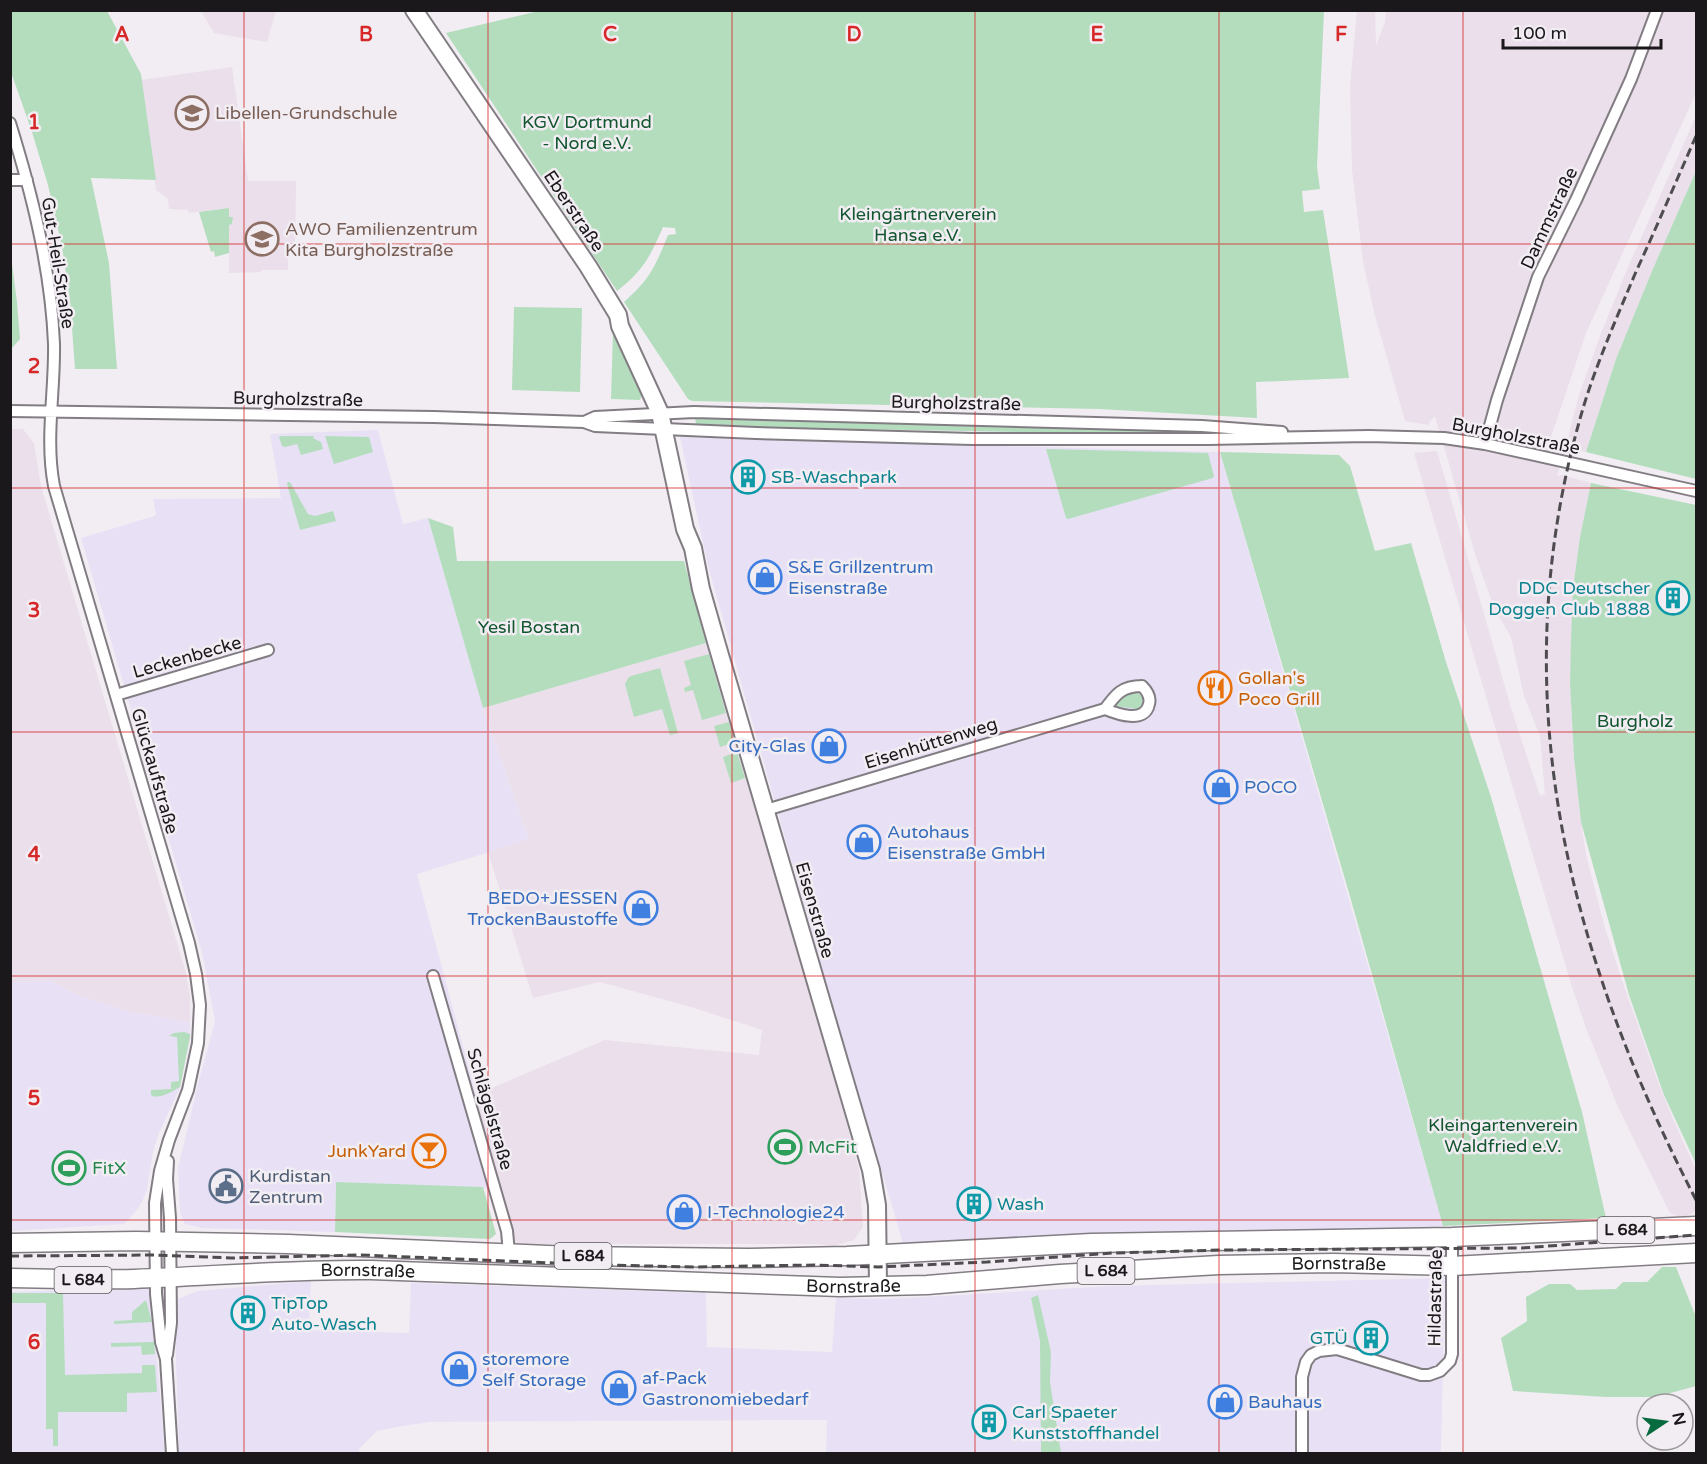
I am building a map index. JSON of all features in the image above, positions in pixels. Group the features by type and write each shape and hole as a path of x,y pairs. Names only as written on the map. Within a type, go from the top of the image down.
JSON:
{"main road":[{"name":"Bornstraße","path":"10,1243 288,1244 679,1258 878,1255 1113,1243 1452,1238 1694,1227"},
{"name":"Bornstraße","path":"10,1278 73,1280 314,1270 371,1270 840,1287 927,1285 1060,1274 1219,1265 1334,1263 1452,1266 1696,1254"}],"street":[{"name":"Eberstraße","path":"414,10 588,266 618,315 620,326 667,421"},
{"name":"Dammstraße","path":"1485,444 1497,400 1538,278 1626,89 1657,10"},
{"name":"Gut-Heil-Straße","path":"10,123 27,180 45,266 52,319 52,411"},
{"path":"10,180 27,180"},
{"name":"Burgholzstraße","path":"10,411 434,417 585,422 595,426 667,421 1144,424 1252,434 1444,438 1485,444 1696,491"},
{"name":"Glückaufstraße","path":"52,411 50,450 54,486 189,943 199,992 198,1043 188,1090 160,1171 155,1203 163,1242 163,1278 171,1323 166,1359 172,1454"},
{"name":"Burgholzstraße","path":"585,422 595,417 972,439 1252,434"},
{"name":"Eisenstraße","path":"667,421 694,528 693,548 701,589 871,1170 877,1205 878,1286"},
{"name":"Leckenbecke","path":"116,695 268,650"},
{"name":"Eisenhüttenweg","path":"766,810 1105,709"},
{"name":"Schlägelstraße","path":"433,976 509,1237 509,1253"},
{"name":"Hildastraße","path":"1302,1454 1302,1377 1306,1362 1311,1355 1319,1351 1336,1349 1421,1375 1435,1374 1450,1361 1452,1354 1452,1238"}],"shaded area":[{"path":"201,11 276,11 267,42 214,33"},
{"path":"1357,11 1375,11 1376,46 1385,22 1386,11 1696,11 1696,93 1586,333 1551,437 1566,446 1578,398 1600,336 1628,267 1696,116 1696,171 1616,359 1586,452 1566,447 1557,476 1562,475 1591,483 1573,588 1570,683 1574,758 1586,855 1605,928 1623,983 1657,1079 1696,1170 1696,1210 1687,1215 1685,1219 1670,1213 1618,1107 1586,1028 1414,453 1437,451 1512,711 1540,796 1545,794 1540,736 1524,696 1511,637 1494,608 1476,557 1435,416 1429,425 1405,421 1374,312 1363,261 1352,170 1350,86"},
{"name":"Libellen-Grundschule","path":"232,67 248,181 296,181 295,254 288,255 288,270 229,273 229,225 232,224 233,218 229,217 229,208 189,213 188,210 169,209 168,199 156,190 141,80"},
{"path":"11,429 23,429 34,443 41,486 186,973 190,997 190,1022 131,1012 78,995 49,980 11,982"},
{"path":"378,430 403,524 428,518 483,708 529,840 417,874 501,1189 336,1182 335,1232 201,1228 185,1224 180,1213 178,1168 215,1021 202,953 81,538 154,516 156,514 153,499 281,498 270,434"},
{"path":"680,437 1220,452 1443,1226 1416,1230 904,1247 708,566"},
{"path":"706,643 859,1169 863,1227 854,1240 833,1246 815,1244 516,1244 475,1095 605,1040 759,1055 762,1030 691,1007 600,982 533,998 488,852 529,839 483,708"},
{"path":"49,980 78,995 131,1012 190,1022 190,1037 180,1088 159,1133 153,1152 147,1190 136,1211 124,1224 11,1231 10,982"},
{"path":"1445,1278 1441,1453 826,1453 827,1420 430,1422 377,1431 359,1449 359,1453 179,1453 175,1327 178,1299 197,1291 311,1281 309,1330 409,1333 411,1283 706,1293 707,1347 832,1352 836,1298 889,1299 1109,1286"},
{"path":"151,1287 165,1453 11,1453 10,1292"}],"green space":[{"path":"11,11 107,11 141,74 156,180 91,178 109,263 117,369 75,369 70,300 62,247 48,185 11,72"},
{"path":"539,11 1324,11 1317,167 1320,189 1302,191 1304,212 1323,210 1349,378 1256,382 1257,418 1099,409 692,401 688,399 624,302 646,279 668,235 676,234 675,228 663,227 645,263 617,291 446,33"},
{"path":"1696,171 1696,479 1586,452 1616,359"},
{"path":"229,208 229,217 233,217 232,224 229,225 229,253 215,257 214,251 211,252 199,212"},
{"path":"11,256 20,339 11,349"},
{"path":"514,307 582,308 580,392 512,390"},
{"path":"613,331 641,393 640,400 611,399"},
{"path":"695,416 1171,429 1172,432 1170,435 696,426"},
{"path":"314,436 313,438 321,442 323,449 301,455 297,444 282,446 279,437"},
{"path":"325,436 369,437 373,452 334,464"},
{"path":"1046,449 1208,453 1214,476 1068,519"},
{"name":"Kleingartenverein Waldfried e.V.","path":"1220,452 1339,455 1350,466 1375,551 1411,543 1446,662 1491,797 1582,1112 1606,1218 1443,1226 1349,893"},
{"path":"288,482 308,514 315,516 333,511 336,521 300,530"},
{"name":"Burgholz","path":"1591,483 1696,505 1696,1164 1664,1095 1629,995 1581,822 1574,758 1570,683 1571,638 1573,588"},
{"name":"Yesil Bostan","path":"428,518 453,527 457,561 684,561 706,643 483,708"},
{"path":"709,654 726,713 702,720 693,690 685,692 684,688 691,685 684,661"},
{"path":"660,668 678,733 670,735 662,709 634,717 625,684 631,676"},
{"path":"1131,692 1137,692 1142,697 1141,707 1137,709 1116,706 1117,703"},
{"path":"729,722 735,742 720,747 714,726"},
{"path":"737,752 745,778 731,783 723,757"},
{"path":"184,1032 190,1034 190,1037 180,1087 162,1096 151,1095 151,1090 171,1089 171,1082 179,1081 177,1037 169,1036"},
{"path":"336,1182 483,1187 496,1234 490,1239 335,1232"},
{"path":"1662,1267 1676,1267 1696,1317 1696,1386 1674,1392 1635,1392 1635,1397 1513,1391 1501,1338 1527,1321 1526,1297 1549,1284 1570,1284 1577,1290 1616,1289 1623,1282 1647,1282"},
{"path":"11,1293 63,1293 65,1375 142,1373 142,1365 155,1365 157,1392 127,1393 127,1412 58,1412 58,1446 53,1446 53,1429 46,1429 46,1303 11,1303"},
{"path":"1038,1295 1051,1352 1050,1382 1061,1453 1041,1453 1040,1341 1031,1298"},
{"path":"146,1300 152,1322 114,1324 114,1321 132,1320 132,1312"},
{"path":"154,1342 155,1354 142,1355 141,1346 111,1347 111,1343"}],"railway":[{"path":"1696,136 1615,322 1584,405 1559,510 1548,612 1548,713 1559,813 1581,911 1611,1008 1650,1104 1696,1200"},
{"path":"10,1256 155,1255 231,1258 361,1255 602,1265 878,1267 1112,1253 1522,1248 1696,1235"}],"place":[{"name":"Libellen-Grundschule","path":"192,113"},
{"name":"AWO Familienzentrum Kita Burgholzstraße","path":"262,239"},
{"name":"SB-Waschpark","path":"748,477"},
{"name":"S&E Grillzentrum Eisenstraße","path":"765,577"},
{"name":"DDC Deutscher Doggen Club 1888","path":"1673,598"},
{"name":"Gollan's Poco Grill","path":"1215,688"},
{"name":"City-Glas","path":"829,746"},
{"name":"POCO","path":"1221,787"},
{"name":"Autohaus Eisenstraße GmbH","path":"864,842"},
{"name":"BEDO+JESSEN TrockenBaustoffe","path":"641,908"},
{"name":"McFit","path":"785,1147"},
{"name":"JunkYard","path":"429,1151"},
{"name":"FitX","path":"69,1168"},
{"name":"Kurdistan Zentrum","path":"226,1186"},
{"name":"Wash","path":"974,1204"},
{"name":"I-Technologie24","path":"684,1212"},
{"name":"TipTop Auto-Wasch","path":"248,1313"},
{"name":"GTÜ","path":"1371,1338"},
{"name":"storemore Self Storage","path":"459,1369"},
{"name":"af-Pack Gastronomiebedarf","path":"619,1388"},
{"name":"Bauhaus","path":"1225,1402"},
{"name":"Carl Spaeter Kunststoffhandel","path":"989,1422"}],"park label":[{"name":"KGV Dortmund - Nord e.V.","path":"587,132"},
{"name":"Kleingärtnerverein Hansa e.V.","path":"918,224"}]}
